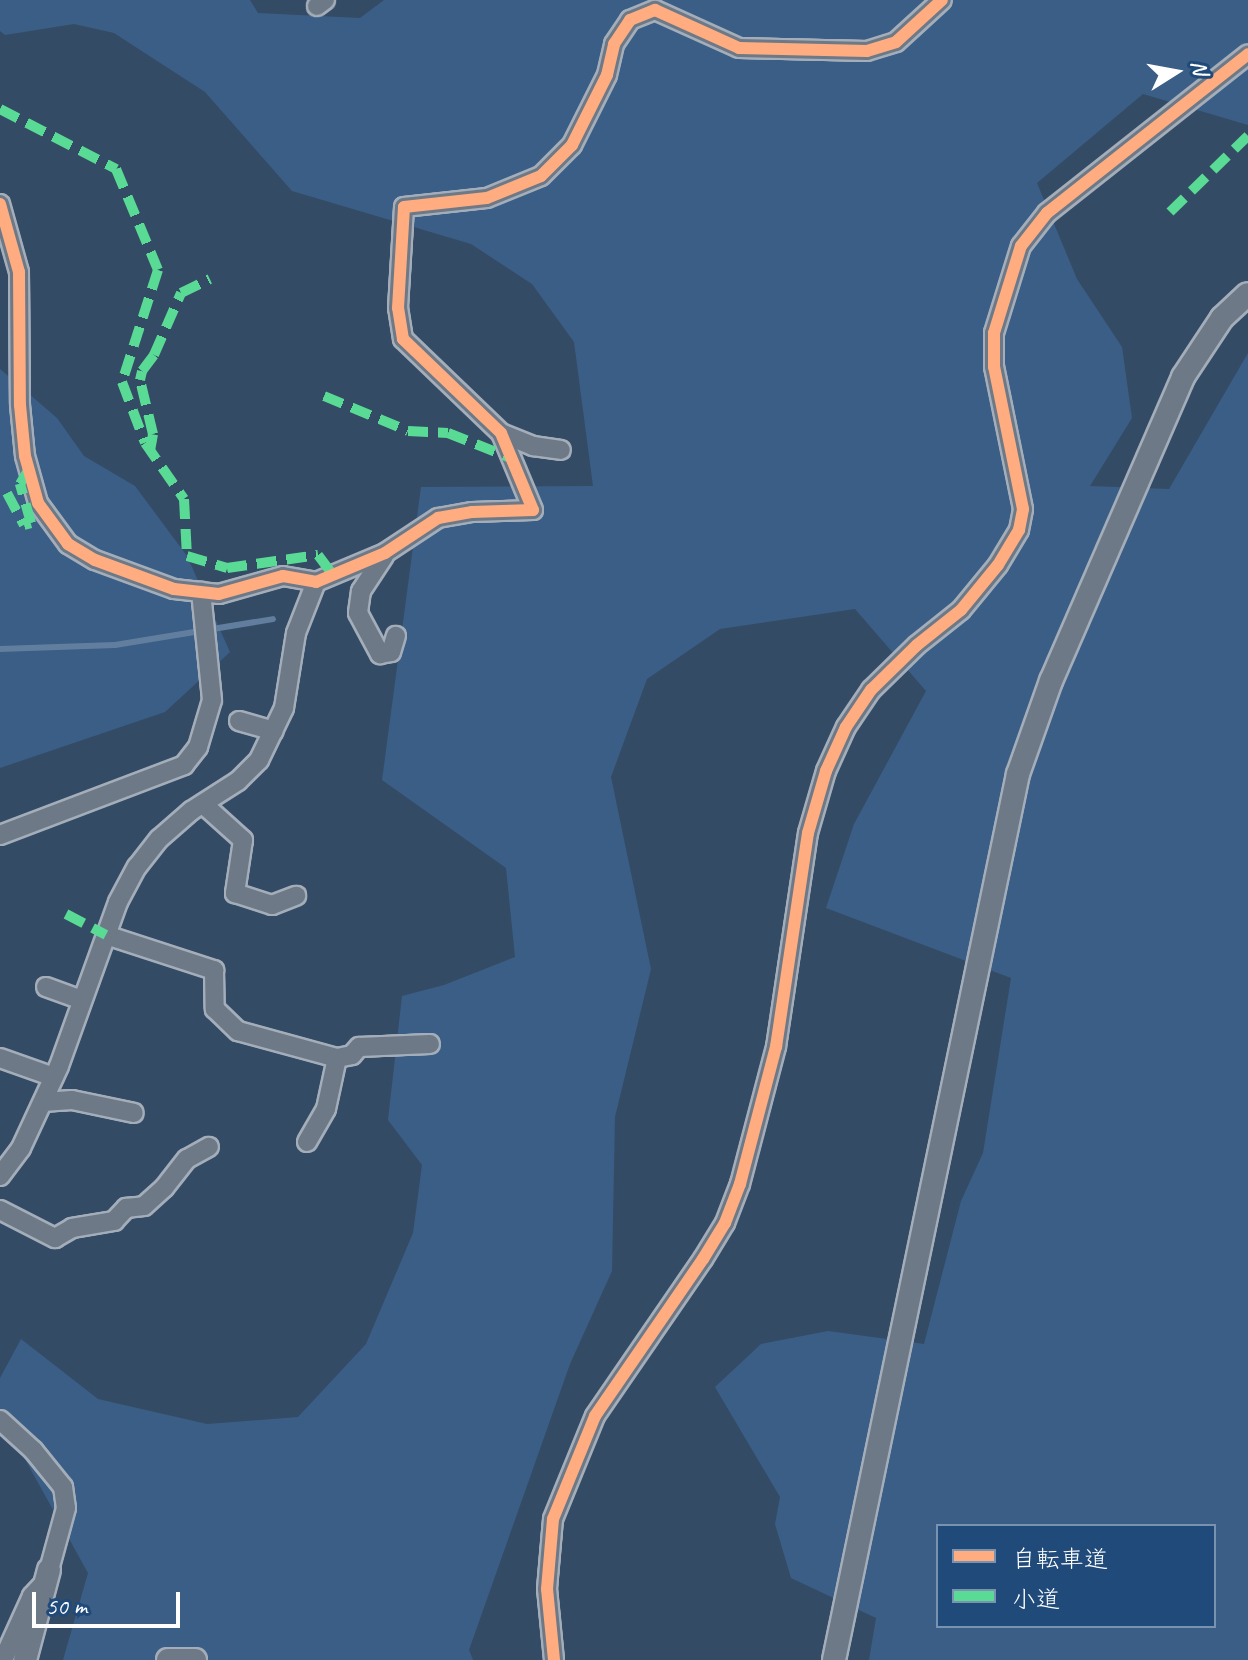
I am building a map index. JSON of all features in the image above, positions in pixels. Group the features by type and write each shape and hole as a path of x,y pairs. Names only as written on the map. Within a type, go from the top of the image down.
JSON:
{"street":[{"path":"561,450 533,446 501,433 403,339 398,308 404,207 487,198 541,176 572,145 607,75 614,44 630,20 655,10 739,48 867,51 896,42 942,0"},
{"path":"554,1660 547,1589 553,1519 595,1416 703,1259 725,1223 740,1184 776,1047 808,833 826,771 846,727 871,690 917,645 961,610 998,565 1019,530 1023,509 994,367 994,333 1021,246 1047,213 1248,54"},
{"path":"0,204 19,272 22,432 38,503 68,544 95,560 174,589 219,594 283,576 316,582 385,553 438,518 472,512 533,510 501,433"},
{"path":"834,1660 1018,774 1051,681 1183,377 1222,318 1248,294"},
{"path":"385,553 361,591 358,613 380,654 391,652 396,636"},
{"path":"0,1176 21,1148 43,1102 106,935 137,867 159,839 238,781 259,760 284,708 296,633 316,582"},
{"path":"0,835 184,765 198,747 212,700 201,592"},
{"path":"239,721 274,731"},
{"path":"203,804 243,840 235,893 272,905 296,896"},
{"path":"106,935 214,970 215,1009 238,1031 337,1058 352,1055 359,1047 430,1044"},
{"path":"46,987 81,1000"},
{"path":"0,1058 54,1077"},
{"path":"307,1142 326,1109 337,1058"},
{"path":"43,1102 72,1100 134,1113"},
{"path":"0,1210 55,1238 82,1219 114,1221 126,1208 144,1206 164,1188 187,1159 209,1147"},
{"path":"3,1419 63,1487 66,1508 25,1660"},
{"path":"3,1660 32,1596 47,1576"},
{"path":"168,1660 195,1660"}],"shaded area":[{"path":"0,0 250,0 258,13 360,18 384,0 1248,0 1248,125 1143,94 1037,183 1077,279 1122,347 1132,418 1090,486 1169,489 1248,353 1248,1660 869,1660 876,1618 791,1578 775,1524 780,1497 715,1387 761,1344 828,1331 924,1344 961,1201 983,1153 1011,978 826,908 854,824 926,691 855,609 720,629 647,679 611,777 651,969 615,1117 612,1271 570,1364 469,1650 473,1660 63,1660 88,1573 0,1414 0,1378 21,1339 98,1399 207,1424 298,1417 366,1344 413,1233 422,1165 388,1120 402,996 444,985 515,957 506,868 382,780 421,487 593,486 574,342 532,284 471,244 292,191 205,92 114,33 74,24 5,35 0,31"},
{"path":"0,369 57,418 84,456 135,486 187,556 230,652 165,712 0,768"}],"waterway":[{"path":"0,649 115,645 273,619"}],"marked path":[{"path":"0,109 116,169 158,270 122,382 145,443 184,499 187,556 227,568 318,555 333,575"},
{"path":"1170,212 1248,136"},
{"path":"150,451 153,434 140,380 142,371 154,355 181,293 210,279"},
{"path":"324,396 408,431 448,433 511,458"},
{"path":"7,493 24,525 31,523 20,484 29,469"},
{"path":"66,914 106,935"}],"cycle path":[{"path":"0,204 19,272 20,405 25,456 38,503 68,544 95,560 174,589 219,594 283,576 316,582 385,553 438,518 472,512 533,510 501,433 403,339 398,308 404,207 487,198 541,176 572,145 607,75 614,44 630,20 655,10 739,48 867,51 896,42 942,0"},
{"path":"554,1660 547,1589 553,1519 595,1416 703,1259 725,1223 740,1184 776,1047 808,833 826,771 846,727 871,690 917,645 961,610 998,565 1019,530 1023,509 994,367 994,333 1021,246 1047,213 1248,54"}]}
